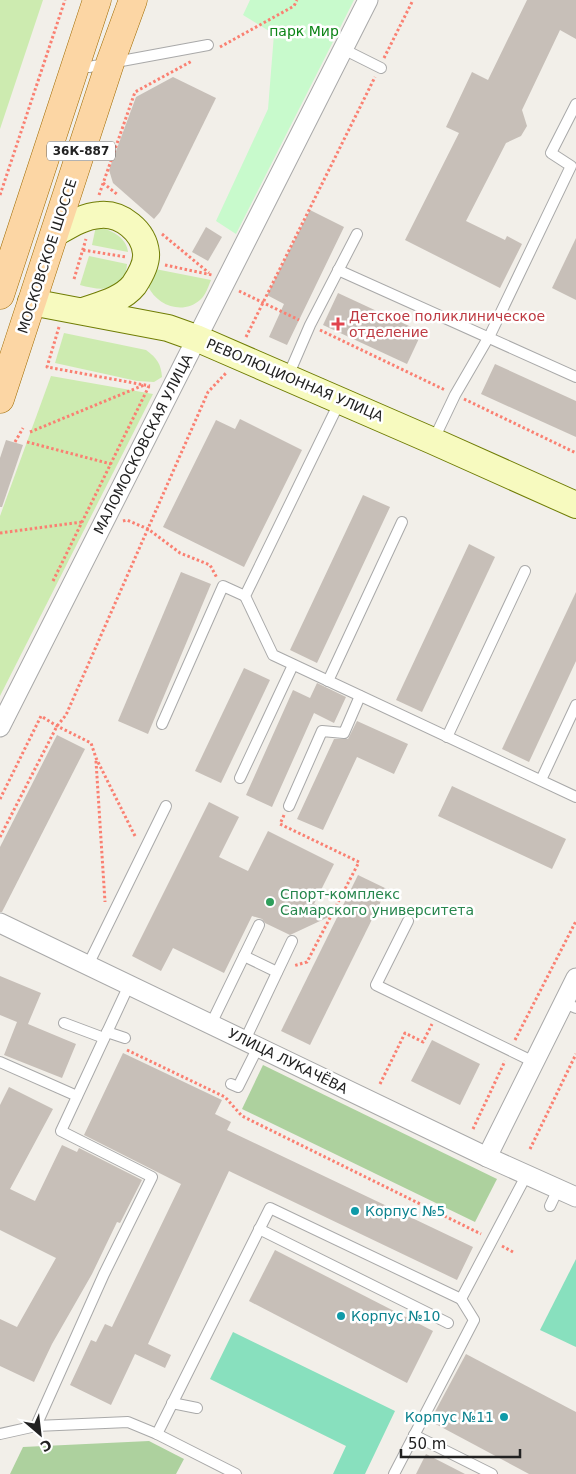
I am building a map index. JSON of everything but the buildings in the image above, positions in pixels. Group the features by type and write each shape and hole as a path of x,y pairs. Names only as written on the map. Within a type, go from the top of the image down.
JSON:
{"main road":[{"name":"МОСКОВСКОЕ ШОССЕ","path":"0,342 97,0"},
{"name":"МОСКОВСКОЕ ШОССЕ","path":"11,298 54,234 100,65 114,0"},
{"name":"МОСКОВСКОЕ ШОССЕ","path":"0,399 11,298 100,65 133,0"},
{"path":"31,249 54,234 93,216 102,214 126,221 134,228 143,241 146,252 138,260 133,286 109,302 83,311"},
{"name":"РЕВОЛЮЦИОННАЯ УЛИЦА","path":"11,298 168,328 196,338 433,441 576,506"}],"street":[{"name":"МАЛОМОСКОВСКАЯ УЛИЦА","path":"0,727 368,0"},
{"name":"УЛИЦА ЛУКАЧЁВА","path":"0,923 487,1157 576,1197"},
{"path":"487,1157 534,1062 570,1006 576,978"}],"lane":[{"path":"100,65 208,45"},
{"path":"343,49 380,68"},
{"path":"433,441 455,395 489,337 571,166 551,153 576,104"},
{"path":"287,377 310,325 357,234"},
{"path":"338,270 576,377"},
{"path":"245,596 340,400"},
{"path":"328,681 402,522"},
{"path":"447,737 525,571"},
{"path":"162,724 223,586 245,596 274,656 576,797"},
{"path":"240,778 293,664"},
{"path":"289,806 322,732 344,733 360,696"},
{"path":"541,780 576,705"},
{"path":"88,965 166,806"},
{"path":"408,921 376,986 534,1062"},
{"path":"211,1024 259,925"},
{"path":"231,1084 238,1087 251,1043 277,972 292,941"},
{"path":"244,956 277,972"},
{"path":"36,1426 104,1274 152,1177 61,1131 129,985"},
{"path":"64,1022 106,1035 123,1043"},
{"path":"0,1062 77,1096"},
{"path":"461,1299 527,1174"},
{"path":"550,1206 558,1188"},
{"path":"157,1434 270,1208 461,1299 474,1320 394,1474"},
{"path":"259,1229 448,1322"},
{"path":"172,1403 197,1408"},
{"path":"0,1434 36,1426 128,1422 157,1434 236,1474"},
{"path":"414,1435 492,1474"}],"path":[{"path":"0,194 65,0"},
{"path":"219,47 294,6 297,0"},
{"path":"246,337 413,0"},
{"path":"74,279 103,183 135,92 194,60"},
{"path":"83,250 209,274 262,302 576,453"},
{"path":"60,325 47,367 158,388"},
{"path":"0,837 56,726 66,715 208,392 227,372"},
{"path":"30,432 147,386"},
{"path":"52,582 111,464 147,386"},
{"path":"14,442 23,428"},
{"path":"27,442 111,464"},
{"path":"101,527 127,520 148,529 180,553 210,565 223,586"},
{"path":"0,533 82,522"},
{"path":"0,799 41,716 56,726 91,743 96,758 143,852"},
{"path":"96,758 106,928"},
{"path":"277,972 307,962 359,862 280,824 289,806"},
{"path":"473,1128 576,921"},
{"path":"380,1084 405,1033 423,1042 436,1015"},
{"path":"123,1043 225,1097 242,1116 513,1252"},
{"path":"530,1149 576,1054"}],"green space":[{"path":"0,0 43,0 0,129"},
{"name":"парк Мир","path":"250,0 354,0 236,234 216,221 268,109 274,34 243,15"},
{"path":"96,226 112,232 121,238 127,246 128,252 92,245"},
{"path":"89,256 127,264 122,280 111,288 104,289 80,285"},
{"path":"145,267 211,280 204,296 193,305 186,307 171,306 158,299 152,293 147,284"},
{"path":"64,333 146,350 158,362 162,377 154,382 137,381 55,363"},
{"path":"51,376 153,394 0,696 0,516"},
{"path":"263,1065 497,1179 475,1222 242,1109"},
{"path":"576,1259 576,1347 540,1330"},
{"path":"233,1332 395,1411 365,1474 333,1474 346,1446 210,1379"},
{"path":"149,1441 184,1459 176,1474 10,1474 23,1447"}],"place":[{"name":"Детское поликлиническое отделение","path":"338,324"},
{"name":"Спорт-комплекс Самарского университета","path":"270,902"},
{"name":"Корпус №5","path":"355,1211"},
{"name":"Корпус №10","path":"341,1316"},
{"name":"Корпус №11","path":"504,1417"}]}
